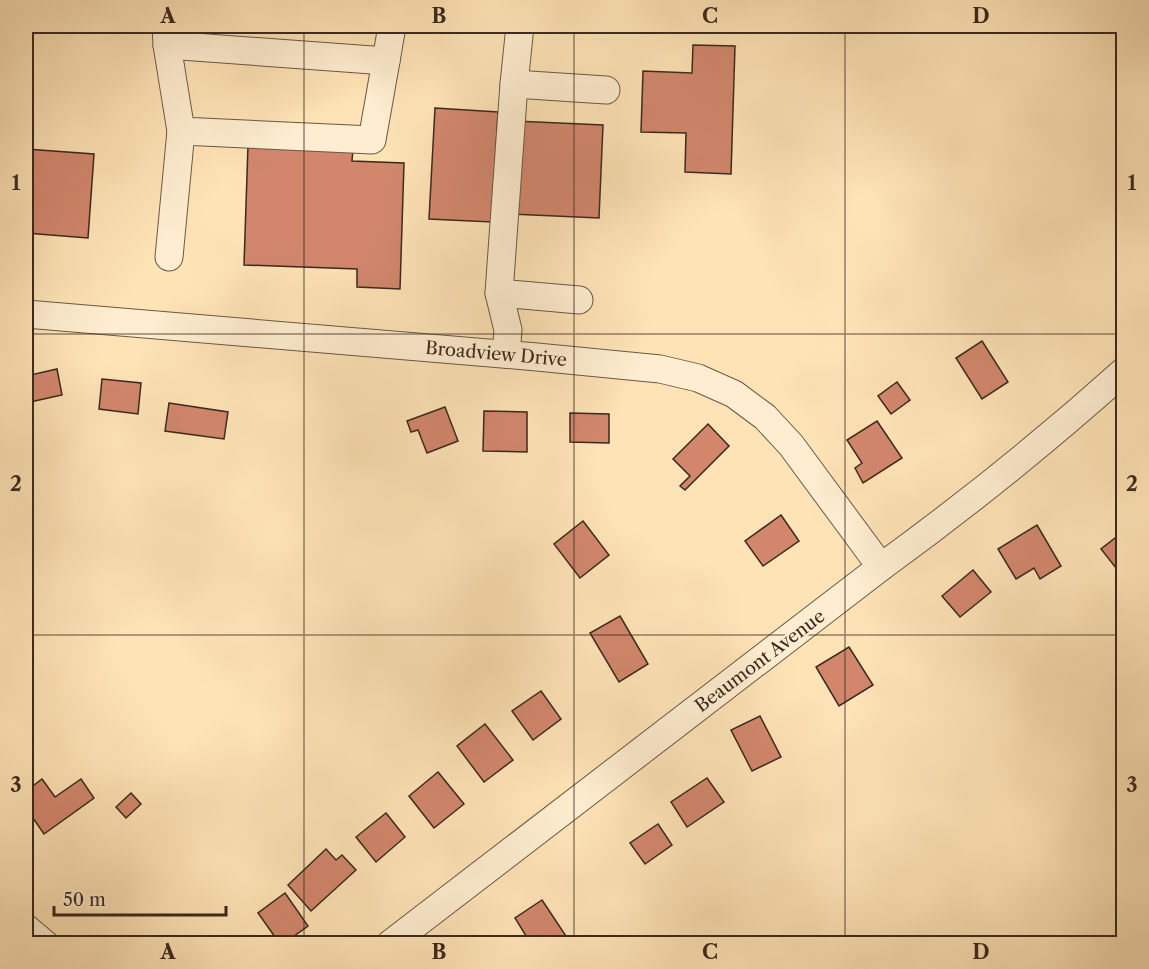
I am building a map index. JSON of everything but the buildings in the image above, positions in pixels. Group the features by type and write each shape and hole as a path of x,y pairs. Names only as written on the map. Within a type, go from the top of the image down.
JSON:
{"street":[{"path":"181,131 372,140 392,26"},
{"path":"506,354 508,330 499,293 520,26"},
{"path":"169,257 181,131 167,35 386,61"},
{"path":"514,84 606,90"},
{"path":"499,293 579,300"},
{"name":"Broadview Drive","path":"26,314 506,354 660,369 698,378 734,394 765,417 791,445 882,567"},
{"name":"Beaumont Avenue","path":"390,944 948,518 1013,467 1124,371"},
{"path":"26,928 45,944"}]}
